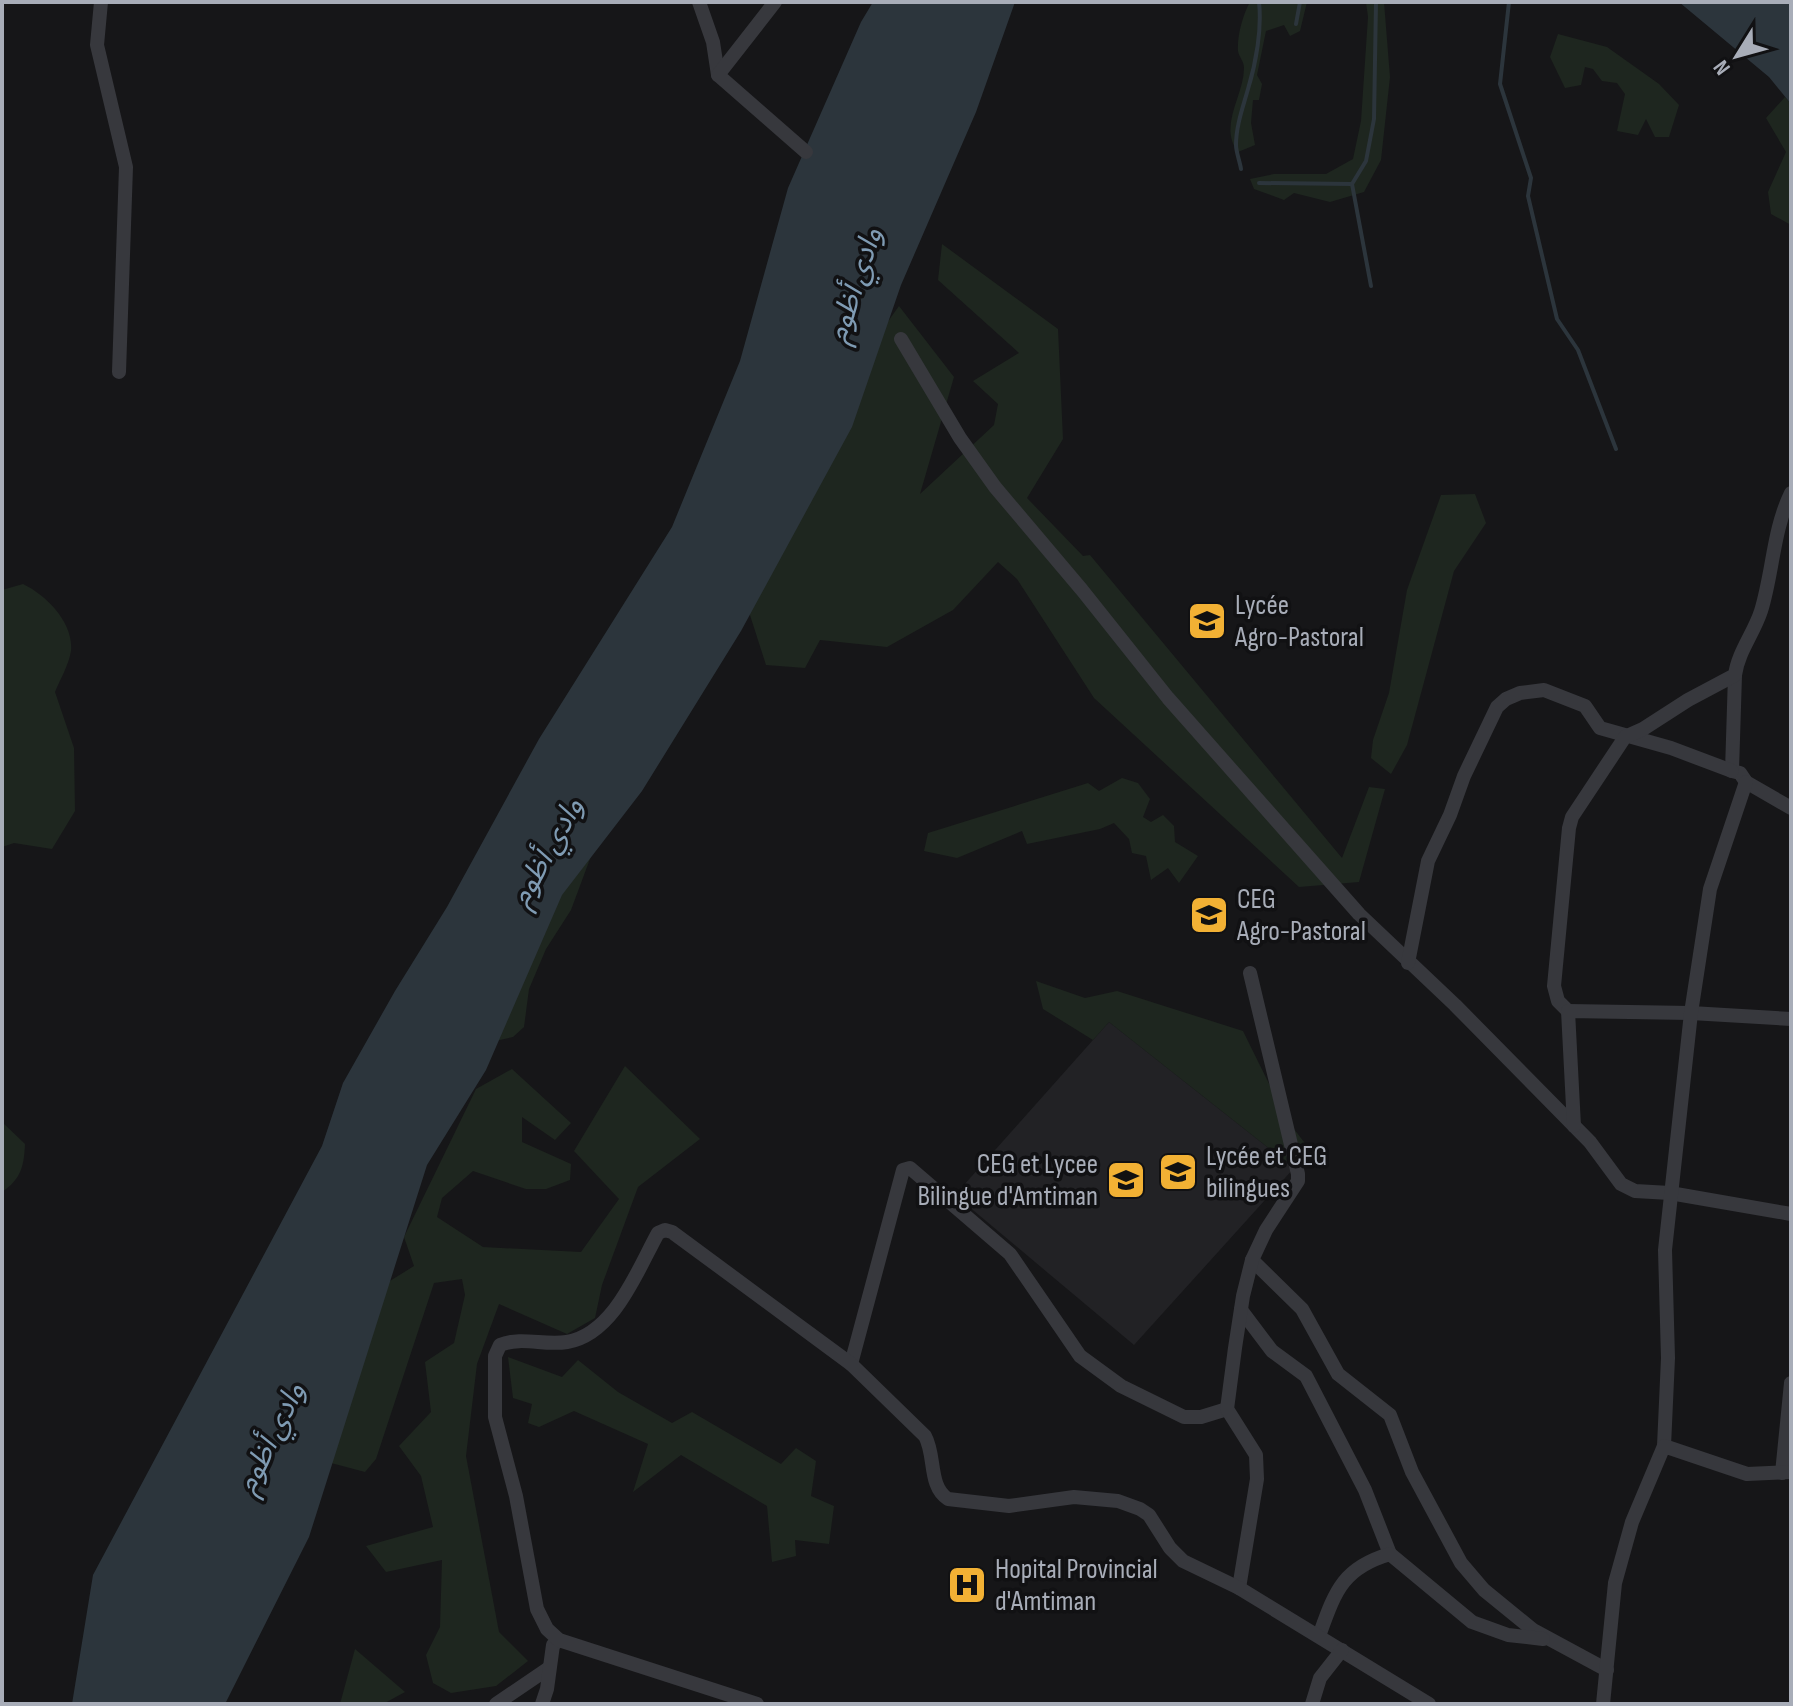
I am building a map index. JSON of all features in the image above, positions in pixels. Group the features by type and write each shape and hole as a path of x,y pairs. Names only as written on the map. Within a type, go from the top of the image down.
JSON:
{"street":[{"path":"101,2 97,45 126,167 119,372"},
{"path":"699,2 713,42 718,75 806,152"},
{"path":"718,75 775,2"},
{"path":"901,339 960,438 995,487 1168,698 1359,914 1455,1005 1590,1142 1621,1184 1635,1191 1670,1193 1791,1214"},
{"path":"1732,771 1737,663 1760,614 1780,519 1791,493"},
{"path":"1574,1126 1568,1011 1558,1001 1554,986 1570,822 1625,737 1735,675"},
{"path":"1408,963 1428,861 1497,707 1520,693 1544,690 1585,706 1600,728 1671,748 1740,773 1746,782 1791,808"},
{"path":"1603,1704 1615,1583 1632,1522 1664,1446 1668,1358 1665,1250 1691,1013 1710,889 1746,782"},
{"path":"1239,1588 1257,1479 1256,1455 1227,1409 1241,1310 1252,1260 1266,1230 1298,1181 1250,973"},
{"path":"1568,1011 1691,1013 1791,1019"},
{"path":"851,1364 903,1170 910,1168 1010,1254 1080,1356 1121,1386 1184,1417 1201,1417 1227,1409"},
{"path":"757,1704 559,1640 547,1629 537,1609 516,1496 495,1417 495,1356 500,1345 512,1340 565,1342 585,1337 604,1324 658,1233 665,1230 672,1232 851,1364 925,1436 931,1446 936,1484 940,1494 948,1499 1009,1506 1074,1497 1118,1501 1149,1515 1170,1548 1183,1561 1239,1588 1429,1704"},
{"path":"1252,1260 1302,1309 1338,1374 1390,1415 1412,1472 1461,1563 1484,1590 1533,1630 1607,1670"},
{"path":"1241,1310 1272,1351 1306,1376 1365,1490 1390,1554 1472,1622 1508,1635 1551,1640"},
{"path":"1664,1446 1747,1474 1786,1472 1791,1383"},
{"path":"1319,1636 1336,1589 1367,1561 1390,1554"},
{"path":"542,1704 553,1645 559,1640"},
{"path":"1312,1704 1320,1678 1342,1650"},
{"path":"496,1704 549,1668"},
{"path":"1398,1704 1405,1689"}],"shaded area":[{"path":"1250,2 1307,2 1300,31 1290,36 1284,25 1266,31 1257,75 1262,84 1259,100 1253,100 1251,123 1255,145 1238,152 1230,132 1243,79 1244,68 1238,51 1240,32"},
{"path":"1366,2 1384,2 1390,77 1381,160 1364,192 1330,202 1294,193 1284,200 1254,189 1250,179 1274,174 1326,174 1353,159 1361,121 1368,17"},
{"path":"1558,34 1607,47 1659,84 1679,105 1669,137 1655,137 1646,119 1638,135 1617,131 1625,94 1617,83 1602,81 1593,69 1585,67 1581,85 1565,88 1550,57"},
{"path":"1785,97 1791,104 1791,225 1771,214 1768,192 1786,152 1766,118"},
{"path":"942,244 1058,329 1063,439 1027,498 1083,556 1090,555 1342,858 1369,787 1385,789 1359,882 1299,887 1094,698 1017,579 998,562 953,610 887,647 820,640 805,668 766,665 749,612 874,341 899,306 954,377 920,494 994,425 998,404 973,381 1019,353 938,280"},
{"path":"1475,494 1486,523 1454,571 1407,745 1391,774 1371,758 1373,740 1389,693 1407,590 1441,495"},
{"path":"23,584 41,595 57,611 71,641 68,661 55,692 74,748 75,811 52,849 14,843 2,847 2,590"},
{"path":"1122,778 1138,783 1150,799 1143,817 1151,822 1163,815 1174,826 1175,842 1198,856 1179,883 1168,868 1151,880 1146,856 1132,853 1129,839 1114,823 1100,829 1027,844 1022,831 957,858 924,851 928,833 1088,783 1099,791"},
{"path":"597,840 571,910 546,949 529,989 524,1027 513,1037 486,1043 511,956"},
{"path":"1036,981 1085,998 1117,991 1243,1031 1287,1120 1311,1151 1294,1168 1109,1022 1093,1040 1043,1009"},
{"path":"1109,1022 1294,1168 1134,1345 955,1195"},
{"path":"625,1066 700,1139 638,1187 602,1285 595,1318 567,1334 499,1304 477,1364 466,1456 499,1632 528,1661 496,1686 451,1693 433,1683 426,1655 440,1627 442,1560 386,1572 366,1546 433,1527 421,1476 399,1446 431,1412 425,1362 454,1343 465,1295 462,1279 434,1283 376,1459 365,1472 301,1455 377,1289 414,1266 404,1237 476,1089 512,1069 571,1123 555,1140 522,1117 522,1142 571,1164 570,1180 546,1189 526,1189 473,1171 442,1198 437,1217 483,1247 581,1252 619,1199 574,1151"},
{"path":"2,1122 25,1144 20,1171 2,1192"},
{"path":"508,1357 562,1377 578,1360 618,1392 672,1423 692,1412 781,1464 796,1448 816,1461 811,1496 834,1506 829,1544 795,1540 796,1556 772,1562 767,1506 681,1455 633,1492 648,1444 574,1411 539,1427 528,1423 532,1404 513,1398"},
{"path":"355,1649 405,1692 383,1704 340,1704"}],"water":[{"name":"وادي أظوم","path":"873,2 1015,2 976,112 901,285 852,427 741,631 642,791 562,895 486,1070 427,1165 309,1537 225,1704 72,1704 93,1575 322,1146 343,1083 447,907 539,739 672,527 740,361 788,188 861,22"},
{"path":"1679,2 1791,2 1791,104 1769,77"}],"waterway":[{"path":"1241,169 1236,138 1256,57 1259,2"},
{"path":"1296,24 1300,2"},
{"path":"1371,286 1352,184 1366,161 1374,119 1376,2"},
{"path":"1509,2 1500,84 1531,178 1528,196 1557,319 1578,350 1616,449"},
{"path":"1259,183 1352,184"}],"place":[{"name":"Lycée Agro-Pastoral","path":"1207,621"},
{"name":"CEG Agro-Pastoral","path":"1209,915"},
{"name":"Lycée et CEG bilingues","path":"1178,1172"},
{"name":"CEG et Lycee Bilingue d'Amtiman","path":"1126,1180"},
{"name":"Hopital Provincial d'Amtiman","path":"967,1585"}]}
